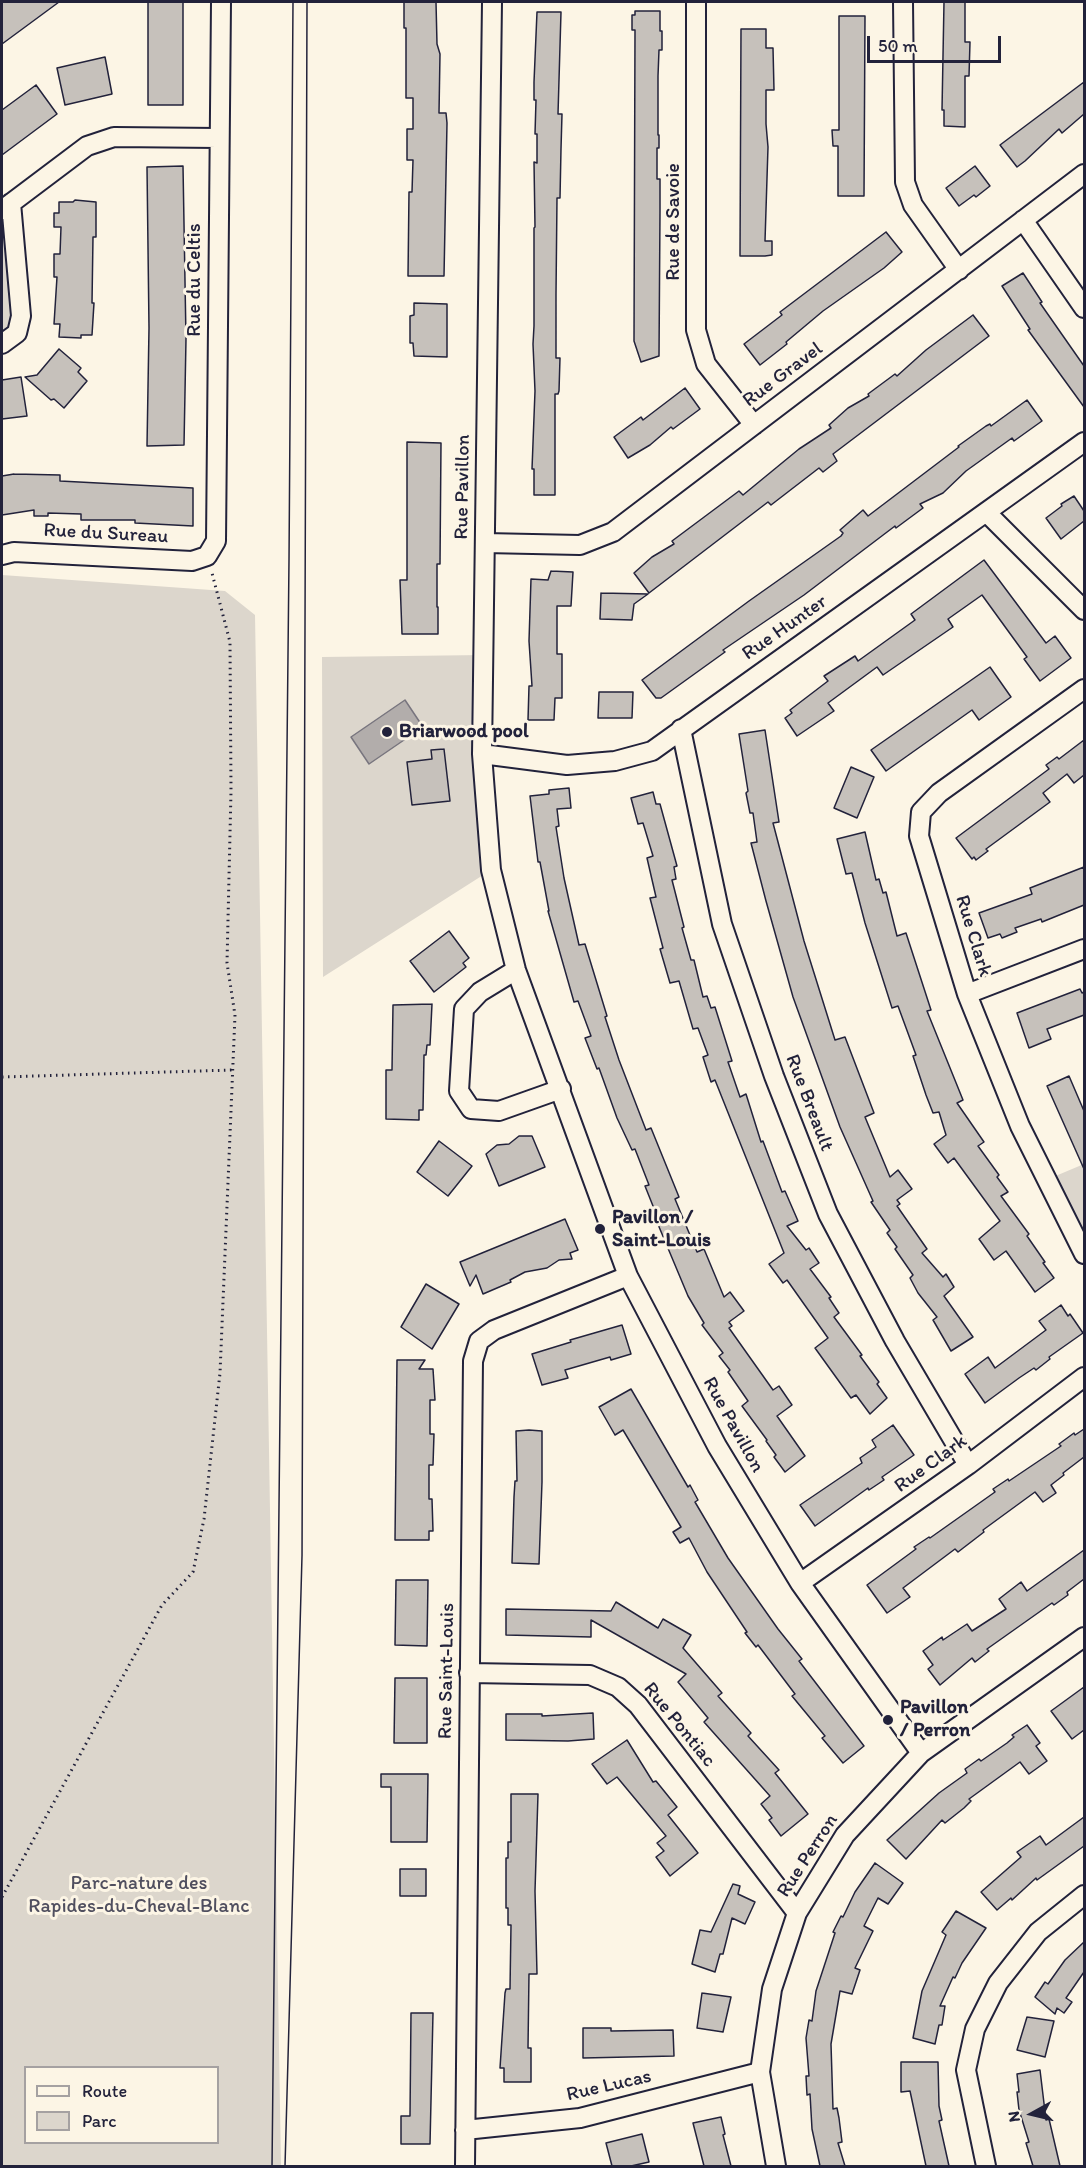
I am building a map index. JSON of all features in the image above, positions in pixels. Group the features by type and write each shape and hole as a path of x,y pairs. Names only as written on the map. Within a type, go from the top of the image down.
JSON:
{"street":[{"name":"Rue du Celtis","path":"207,556 216,542 220,2"},
{"name":"Rue Pavillon","path":"492,2 482,754 491,870 516,970 628,1276 717,1446 800,1583 921,1753"},
{"name":"Rue de Savoie","path":"696,2 696,330 706,364 754,425"},
{"path":"903,2 905,182 913,205 958,270"},
{"path":"2,344 17,333 21,316 6,207 87,146 114,137 218,138"},
{"name":"Rue Gravel","path":"485,543 580,544 613,532 1084,174"},
{"path":"1023,220 1084,308"},
{"name":"Rue Hunter","path":"482,754 567,765 615,762 652,752 1084,442"},
{"path":"986,512 1084,610"},
{"name":"Rue du Sureau","path":"2,555 14,552 192,561 207,556"},
{"name":"Rue Clark","path":"1084,689 939,793 921,812 919,836 967,994 1020,1126 1084,1254"},
{"name":"Rue Breault","path":"681,729 722,924 774,1076 828,1214 895,1341 968,1465"},
{"path":"967,994 1084,949"},
{"path":"516,970 480,992 464,1009 459,1091 471,1109 499,1111 561,1089"},
{"name":"Rue Saint-Louis","path":"465,2166 473,1361 479,1341 494,1330 628,1276"},
{"name":"Rue Clark","path":"800,1583 968,1465 1084,1377"},
{"name":"Rue Perron","path":"776,2166 760,2072 772,1989 796,1913 844,1835 921,1753 1084,1637"},
{"name":"Rue Pontiac","path":"469,1672 590,1675 618,1687 638,1705 796,1913"},
{"path":"986,2166 966,2070 975,2029 998,1983 1038,1932 1084,1895"},
{"name":"Rue Lucas","path":"465,2130 580,2118 760,2072"}],"path":[{"path":"2,1898 162,1605 193,1572 204,1519 220,1373 235,1015 227,963 231,790 230,642 207,556"},
{"path":"2,1077 232,1070"}],"green space":[{"path":"11,203 21,316 2,344 2,210"},
{"name":"Parc-nature des Rapides-du-Cheval-Blanc","path":"2,575 225,591 255,615 281,2166 2,2166"},
{"path":"484,655 491,870 323,977 322,657"},
{"path":"1084,1164 1084,1254 1046,1180"}],"shaded area":[{"name":"Briarwood pool","path":"405,700 423,727 369,764 351,737"}],"building":[{"path":"2,2 59,2 2,44"},
{"path":"148,2 183,2 183,105 148,105"},
{"path":"404,2 436,2 437,44 440,54 439,113 446,113 447,123 444,276 408,276 409,192 412,192 413,160 407,160 407,129 413,129 413,98 406,98"},
{"path":"944,2 965,2 965,42 970,42 969,76 965,76 965,127 944,126 944,110 942,110"},
{"path":"635,11 660,11 660,31 662,31 662,50 659,50 659,148 657,148 657,179 660,179 659,356 641,362 634,341 635,30 632,30 632,15 635,15"},
{"path":"537,12 561,12 558,114 562,114 560,198 557,198 556,294 556,358 560,358 559,391 555,394 555,495 534,495 534,469 532,469 535,391 534,162 537,163 534,82"},
{"path":"839,16 865,16 864,196 838,196 838,146 833,146 832,130 839,130"},
{"path":"741,29 766,29 766,48 773,48 774,90 766,90 768,147 765,241 772,241 772,255 765,256 740,256"},
{"path":"105,57 112,94 65,105 57,68"},
{"path":"1084,82 1084,114 1062,133 1059,129 1017,167 1000,145"},
{"path":"36,85 57,114 2,155 2,110"},
{"path":"183,166 186,339 184,445 147,446 149,328 147,167"},
{"path":"975,166 990,186 959,206 946,188"},
{"path":"75,200 96,202 96,237 93,237 92,335 81,335 81,338 59,337 60,324 54,324 57,277 54,277 54,254 60,254 61,227 54,227 54,213 59,213 59,202"},
{"path":"886,232 902,252 884,268 823,311 760,365 744,344 782,315 780,312"},
{"path":"1023,273 1042,302 1040,303 1084,366 1084,407 1028,330 1030,329 1002,286"},
{"path":"414,303 447,304 447,357 414,356 413,343 410,343 410,316 414,315"},
{"path":"973,315 989,336 833,454 837,461 823,472 819,468 771,505 768,502 649,593 634,573 652,557 674,544 672,541 739,491 743,495 799,449 831,428 829,425 848,408 869,396 868,394 895,374 897,376 926,350"},
{"path":"59,349 81,368 78,372 87,381 64,408 54,399 51,400 25,377 37,375"},
{"path":"21,377 27,416 2,419 2,380"},
{"path":"685,388 700,409 628,458 614,437 641,417 643,420"},
{"path":"1027,400 1042,421 1014,441 1012,438 966,471 943,493 920,504 923,508 896,528 895,526 804,595 723,650 725,652 661,698 656,698 642,680 841,536 843,533 840,530 863,510 868,516 958,446"},
{"path":"407,442 441,443 440,564 437,564 438,634 402,634 400,580 407,580"},
{"path":"60,475 60,481 193,488 193,526 135,523 135,520 81,520 81,514 48,513 48,516 34,516 34,510 2,515 2,476"},
{"path":"1074,496 1084,511 1084,521 1061,539 1046,518"},
{"path":"984,560 1046,643 1055,636 1071,658 1040,681 1024,659 1027,657 982,595 948,619 953,627 883,675 877,667 828,703 834,711 797,736 785,718 792,713 790,710 828,681 824,676 855,656 858,661 915,620 911,614"},
{"path":"551,571 573,572 571,606 557,606 557,654 562,654 562,698 555,698 554,720 528,720 529,686 532,686 529,641 531,579 548,580"},
{"path":"601,593 648,594 634,604 632,620 600,619"},
{"path":"990,667 1011,697 979,720 972,710 886,771 871,750"},
{"path":"599,692 633,692 632,718 598,718"},
{"path":"765,730 779,822 773,823 804,941 835,1040 845,1037 874,1113 865,1117 890,1177 898,1170 912,1189 897,1200 900,1204 897,1206 927,1249 922,1253 943,1277 946,1274 954,1287 944,1296 973,1337 951,1351 933,1320 937,1317 918,1293 910,1278 913,1275 887,1233 890,1230 871,1202 873,1201 840,1127 793,997 751,843 757,842 753,813 750,813 746,793 748,791 739,734"},
{"path":"1084,740 1084,775 1074,783 1067,774 1043,793 1050,802 986,849 988,851 976,860 974,857 972,859 956,838 1049,769 1046,765 1057,757 1059,759"},
{"path":"444,749 450,801 412,805 407,762 432,759 431,750"},
{"path":"851,767 874,777 857,818 834,808"},
{"path":"569,788 571,808 557,809 559,826 556,827 564,878 579,945 585,944 619,1060 646,1130 651,1128 679,1197 675,1199 697,1252 704,1249 724,1297 730,1292 744,1311 729,1322 732,1326 729,1328 773,1390 779,1386 792,1405 777,1416 805,1456 785,1472 774,1457 776,1455 767,1440 742,1406 748,1401 728,1372 730,1370 719,1356 723,1353 702,1325 704,1323 688,1296 657,1222 659,1221 645,1186 649,1185 635,1149 632,1150 617,1118 599,1068 597,1069 585,1038 591,1036 578,1001 574,1002 548,911 540,862 538,862 530,796 549,794 549,790"},
{"path":"653,792 656,804 660,804 677,866 674,867 676,879 672,880 691,960 694,960 703,997 707,996 711,1008 715,1007 732,1061 728,1062 740,1097 746,1094 761,1142 763,1141 782,1192 785,1191 798,1221 787,1226 806,1250 809,1248 819,1263 810,1269 831,1297 829,1298 839,1313 834,1317 862,1355 860,1356 879,1382 877,1384 887,1398 870,1414 856,1395 851,1398 815,1348 828,1338 787,1280 783,1283 769,1264 784,1253 715,1080 711,1082 703,1057 708,1055 698,1028 693,1029 679,981 670,983 660,949 663,948 650,898 656,897 647,858 653,856 643,823 638,824 631,798"},
{"path":"865,832 876,880 879,879 883,893 886,892 897,936 906,933 931,1010 927,1011 963,1100 957,1103 984,1142 978,1146 1008,1192 1001,1196 1029,1234 1027,1236 1054,1278 1035,1292 1006,1251 994,1260 979,1239 1000,1221 954,1158 948,1163 934,1144 946,1135 939,1112 933,1113 926,1095 913,1056 916,1055 898,1006 892,1008 852,873 846,874 837,839"},
{"path":"1084,867 1084,905 1042,922 1041,919 1015,928 1017,932 1002,938 1000,934 988,938 979,913 1032,894 1030,888"},
{"path":"449,931 469,958 463,963 466,967 434,992 410,961"},
{"path":"1080,989 1082,993 1084,992 1084,1015 1047,1029 1051,1039 1029,1048 1017,1013"},
{"path":"432,1004 430,1045 427,1045 426,1055 424,1055 423,1110 419,1110 419,1120 386,1119 386,1070 392,1070 393,1005"},
{"path":"1069,1076 1084,1111 1084,1169 1047,1086"},
{"path":"519,1136 532,1136 545,1167 499,1186 486,1154 497,1145 509,1144"},
{"path":"439,1141 472,1166 448,1196 417,1172"},
{"path":"565,1219 578,1250 570,1253 572,1259 559,1260 547,1268 525,1272 510,1280 511,1282 483,1294 476,1275 470,1286 460,1262"},
{"path":"426,1284 459,1304 432,1349 401,1327"},
{"path":"1061,1305 1083,1333 1049,1357 1050,1359 1036,1370 1034,1368 985,1403 965,1374 988,1357 995,1368 1046,1330 1039,1321"},
{"path":"622,1325 631,1354 611,1360 610,1357 565,1370 568,1378 542,1385 532,1354"},
{"path":"397,1360 425,1360 419,1369 433,1369 435,1400 430,1400 430,1434 434,1434 433,1465 429,1465 429,1499 432,1499 433,1531 429,1531 429,1540 395,1540"},
{"path":"631,1389 688,1487 690,1485 698,1500 695,1502 728,1558 802,1659 799,1661 864,1746 843,1763 822,1738 825,1736 792,1696 795,1694 758,1645 756,1647 745,1633 747,1632 707,1572 689,1538 680,1543 673,1532 681,1527 623,1430 615,1435 599,1407"},
{"path":"893,1425 914,1455 882,1477 884,1480 869,1490 868,1488 815,1526 800,1505 862,1463 860,1458 876,1447 872,1440"},
{"path":"1084,1429 1084,1457 1051,1485 1056,1493 1043,1502 1035,1492 983,1530 984,1532 958,1552 955,1549 903,1588 910,1597 887,1613 867,1585 916,1549 914,1547 995,1492 993,1489 1061,1446 1059,1444 1074,1433 1075,1435"},
{"path":"516,1431 542,1431 539,1564 512,1563 514,1497 515,1481 517,1481"},
{"path":"1084,1550 1084,1579 1067,1592 1068,1595 1054,1605 1052,1603 987,1649 989,1651 975,1662 972,1658 940,1685 928,1669 933,1665 923,1651 942,1637 943,1640 967,1624 972,1631 1006,1609 999,1599 1021,1582 1027,1591"},
{"path":"396,1580 428,1580 427,1646 395,1645"},
{"path":"616,1602 658,1628 663,1619 691,1635 683,1648 722,1693 718,1696 751,1733 748,1736 779,1770 775,1773 808,1814 781,1836 769,1820 772,1818 761,1804 770,1796 704,1722 708,1718 678,1682 686,1674 591,1620 591,1637 506,1635 506,1609 611,1611"},
{"path":"395,1678 427,1678 427,1743 394,1743"},
{"path":"1084,1687 1084,1730 1072,1739 1051,1711"},
{"path":"593,1713 594,1739 506,1740 506,1714 542,1714 542,1716"},
{"path":"1027,1725 1040,1743 1036,1746 1047,1761 1029,1774 1020,1762 969,1799 971,1801 945,1823 942,1820 906,1859 887,1840 939,1793 967,1773 965,1769 1007,1743 1014,1737 1012,1735"},
{"path":"627,1740 653,1782 656,1781 677,1807 668,1815 698,1853 670,1876 656,1857 664,1851 657,1843 666,1836 617,1777 607,1784 592,1764"},
{"path":"381,1774 428,1774 427,1842 391,1842 391,1787 381,1787"},
{"path":"511,1794 538,1794 535,1891 537,1974 529,1974 528,2048 531,2048 531,2082 504,2082 504,2068 500,2068 505,1993 506,1989 510,1989 511,1925 508,1925 508,1908 506,1908 506,1858 508,1858 508,1842 511,1842"},
{"path":"1084,1817 1084,1846 1037,1880 1036,1878 1012,1900 1011,1898 997,1910 981,1892 1021,1857 1017,1852 1040,1836 1046,1845"},
{"path":"875,1863 903,1883 888,1904 878,1898 864,1926 873,1931 855,1968 860,1970 852,1994 840,1991 831,2044 833,2109 837,2108 842,2142 838,2143 845,2166 820,2166 812,2129 810,2094 807,2095 806,2076 809,2076 806,2038 809,2020 812,2021 816,1991 835,1933 833,1932 855,1892"},
{"path":"400,1869 426,1869 426,1896 400,1896"},
{"path":"733,1884 740,1886 738,1894 755,1902 745,1924 732,1918 723,1954 720,1954 715,1972 692,1964 700,1930 711,1932"},
{"path":"956,1911 986,1928 962,1963 955,1978 953,1977 940,2006 945,2006 942,2025 939,2025 935,2044 913,2038 922,1991 946,1935 942,1932"},
{"path":"1084,1942 1084,1972 1066,1998 1072,2002 1064,2013 1057,2008 1055,2014 1035,1997 1045,1982 1048,1984 1065,1960"},
{"path":"702,1993 731,1997 723,2032 697,2028"},
{"path":"411,2013 433,2013 430,2144 401,2144 401,2116 410,2116"},
{"path":"1027,2017 1054,2021 1045,2057 1017,2050"},
{"path":"583,2028 611,2028 611,2031 673,2030 674,2056 583,2058"},
{"path":"901,2062 938,2062 939,2106 942,2120 939,2121 949,2166 926,2166 910,2091 901,2092"},
{"path":"1040,2070 1046,2120 1049,2119 1060,2166 1033,2166 1026,2143 1029,2142 1019,2110 1017,2074"},
{"path":"721,2117 731,2166 704,2166 693,2123"},
{"path":"642,2134 649,2162 631,2166 612,2166 606,2143"}],"tram line":[{"path":"272,2166 293,2"},
{"path":"285,2166 302,1556 307,2"}],"place":[{"name":"Briarwood pool","path":"387,732"},
{"name":"Pavillon / Saint-Louis","path":"600,1229"},
{"name":"Pavillon / Perron","path":"888,1720"}]}
